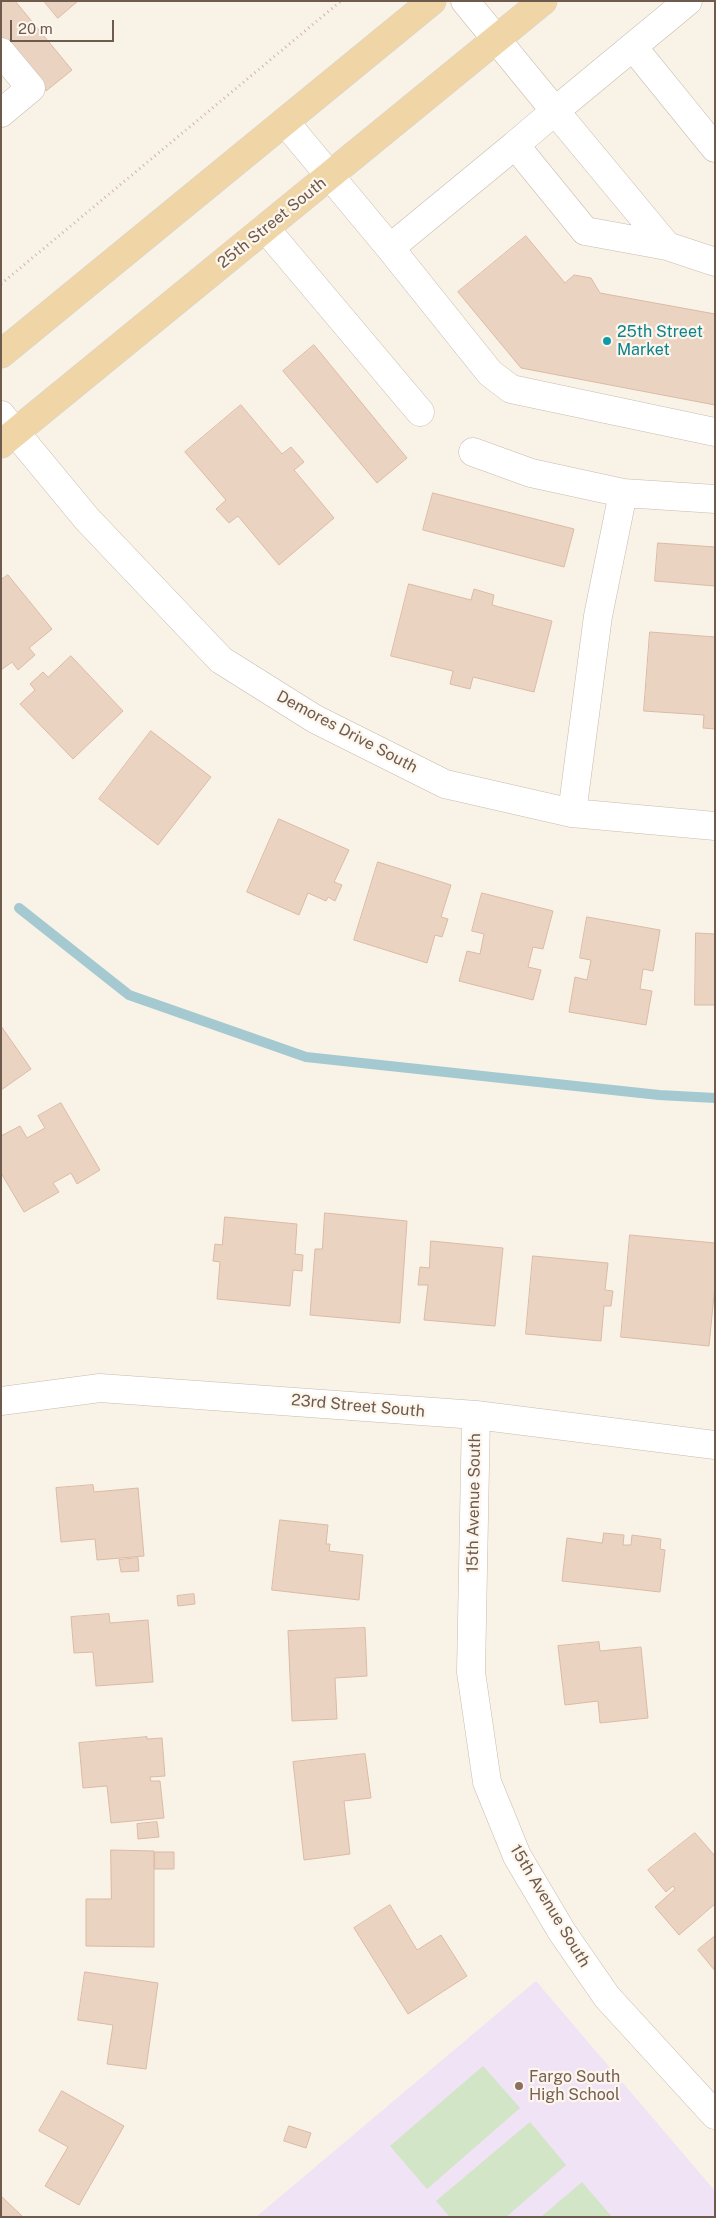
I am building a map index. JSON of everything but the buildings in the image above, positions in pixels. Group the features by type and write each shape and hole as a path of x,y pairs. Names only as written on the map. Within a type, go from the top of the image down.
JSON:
{"main road":[{"path":"1,354 432,1"},
{"name":"25th Street South","path":"6,431 330,176 543,1"}],"street":[{"path":"465,1 667,246"},
{"path":"390,248 688,1"},
{"path":"633,47 715,148"},
{"path":"1,52 31,88 1,113"},
{"path":"284,122 390,248 490,373 511,389 715,432"},
{"path":"515,145 585,231 667,246 715,262"},
{"path":"265,228 420,412"},
{"name":"Demores Drive South","path":"6,431 221,660 315,719 445,784 572,813 715,826"},
{"path":"473,452 531,473 623,493 715,499"},
{"path":"572,813 598,616 623,493"},
{"name":"23rd Street South","path":"1,1401 100,1388 476,1415 715,1445"},
{"name":"15th Avenue South","path":"476,1415 471,1672 487,1782 517,1856 562,1932 607,1997 715,2115"}],"path":[{"path":"1,284 341,1"}],"shaded area":[{"name":"Fargo South High School","path":"536,1981 715,2191 715,2217 256,2217"}],"green space":[{"path":"483,2066 520,2108 427,2189 390,2146"},
{"path":"530,2122 566,2165 506,2217 450,2217 436,2201"},
{"path":"582,2182 612,2217 541,2217"}],"waterway":[{"path":"19,908 129,995 306,1057 659,1095 715,1098"}],"place":[{"name":"25th Street Market","path":"607,341"},
{"name":"Fargo South High School","path":"519,2086"}]}
